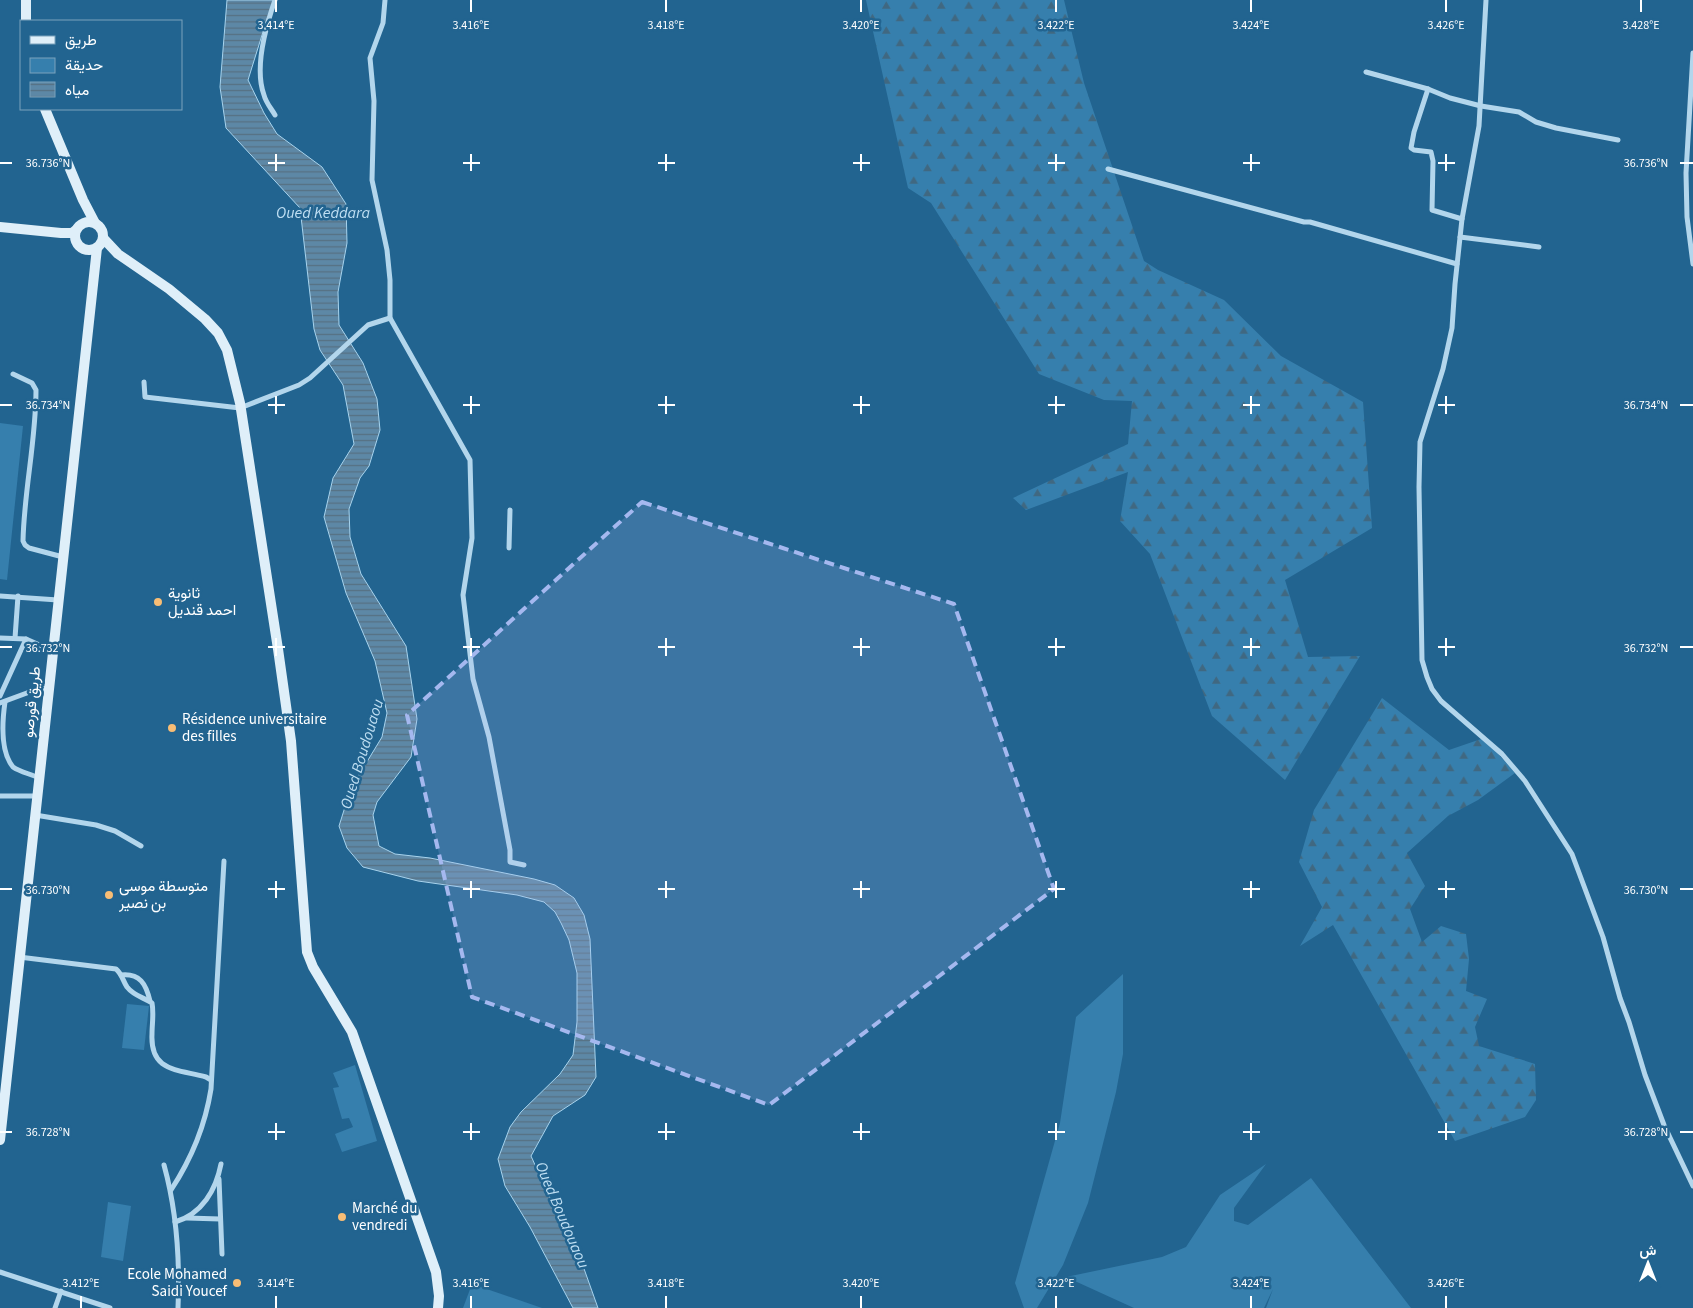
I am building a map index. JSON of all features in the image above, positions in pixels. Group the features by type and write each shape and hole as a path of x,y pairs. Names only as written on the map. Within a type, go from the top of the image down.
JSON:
{"main road":[{"path":"26,0 26,20"},
{"path":"45,110 83,200 96,223 102,229 96,245"},
{"path":"83,200 84,208 78,232 80,246 96,245 110,255 130,262 169,289 205,319 218,333 227,350 240,408 291,741 308,952 313,967 352,1032 436,1272 439,1296 438,1308"},
{"path":"0,227 72,233 78,232 91,222 96,223"},
{"name":"طريق قورصو","path":"0,1140 96,245"}],"street":[{"path":"275,0 264,38 260,76 264,96 275,115"},
{"path":"385,0 383,23 370,58 374,101 372,180 387,250 390,280 390,318 470,460 472,538 463,596 472,679 489,737 510,850 510,862 524,865"},
{"path":"1486,0 1479,126 1462,219 1450,340 1443,370 1424,429 1420,450 1422,660 1432,689 1441,701 1502,754 1525,781 1572,854 1603,937 1645,1075 1664,1125 1693,1186"},
{"path":"1693,53 1686,173 1687,217 1693,264"},
{"path":"1366,72 1428,89 1450,98 1481,106 1519,112 1536,122 1556,128 1618,140"},
{"path":"1428,89 1414,132 1411,148 1431,152 1432,210 1462,219"},
{"path":"1108,169 1304,222 1310,222 1457,264"},
{"path":"1460,237 1539,247"},
{"path":"144,382 145,397 240,408 299,385 310,378 368,325 390,318"},
{"path":"13,374 32,383 36,390 32,447 24,504 23,541 29,548 63,557"},
{"path":"509,548 510,510"},
{"path":"0,596 58,600"},
{"path":"15,638 18,596"},
{"path":"0,638 26,639 53,651"},
{"path":"0,696 26,639"},
{"path":"39,778 14,768 3,754 0,736 3,703 35,690 49,688"},
{"path":"0,796 37,796"},
{"path":"35,816 96,825 115,831 141,846"},
{"path":"171,1190 200,1136 206,1119 211,1089 224,861"},
{"path":"19,957 113,968 119,971 127,987 138,997 150,1001"},
{"path":"121,975 133,975 141,980 147,988 153,1005 151,1042 154,1056 160,1063 169,1068 206,1077 211,1080"},
{"path":"176,1222 186,1218 202,1205 218,1177 221,1164"},
{"path":"164,1165 171,1190 176,1222 180,1268 178,1308"},
{"path":"218,1177 222,1254"},
{"path":"186,1218 220,1219"},
{"path":"0,1272 110,1308"},
{"path":"55,1308 61,1291"}],"highlighted area":[{"path":"642,502 954,604 1054,889 769,1105 472,997 407,715"}],"green space":[{"path":"866,0 1064,0 1084,83 1144,261 1158,270 1224,300 1281,356 1363,402 1372,528 1285,580 1308,657 1360,656 1285,780 1212,716 1150,554 1120,521 1128,472 1026,510 1013,498 1128,444 1132,401 1104,400 1039,374 931,203 908,188"},
{"path":"0,423 23,426 7,580 0,579"},
{"path":"1382,698 1449,750 1484,738 1515,773 1478,800 1448,816 1407,853 1425,886 1410,909 1422,942 1441,926 1466,934 1469,959 1466,991 1487,999 1475,1027 1479,1046 1535,1064 1536,1100 1525,1117 1455,1141 1333,925 1300,946 1322,907 1299,862 1314,810"},
{"path":"1123,974 1123,1054 1116,1092 1088,1203 1063,1265 1037,1308 1024,1308 1015,1283 1060,1123 1076,1017"},
{"path":"127,1004 149,1006 144,1050 122,1048"},
{"path":"355,1065 377,1141 342,1152 335,1134 353,1127 349,1118 342,1119 333,1088 339,1087 333,1073"},
{"path":"1266,1164 1234,1208 1234,1221 1248,1225 1311,1178 1411,1308 1266,1308 1273,1289 1264,1308 1134,1308 1066,1277 1162,1257 1186,1247 1220,1195"},
{"path":"108,1202 131,1206 123,1261 101,1257"},
{"path":"472,1284 542,1308 463,1308"}],"water":[{"name":"Oued Keddara","path":"227,0 276,0 267,19 248,80 264,113 277,134 322,167 346,204 347,243 338,292 339,325 363,363 377,399 380,430 369,466 360,478 349,509 350,537 361,574 406,646 417,719 411,757 377,802 373,815 379,846 395,854 430,858 555,885 574,898 584,915 590,939 596,1077 585,1095 553,1116 531,1156 560,1220 577,1249 598,1308 573,1308 530,1227 505,1186 498,1159 510,1127 521,1112 560,1074 573,1055 577,1022 577,973 569,940 561,923 555,912 544,902 517,895 418,881 363,867 347,848 339,826 351,788 382,737 387,713 375,661 346,593 324,517 333,478 354,444 343,385 320,350 314,329 300,208 226,128 220,87"}],"place":[{"name":"ثانوية احمد قنديل","path":"158,602"},
{"name":"Résidence universitaire des filles","path":"172,728"},
{"name":"متوسطة موسى بن نصير","path":"109,895"},
{"name":"Marché du vendredi","path":"342,1217"},
{"name":"Ecole Mohamed Saidi Youcef","path":"237,1283"}],"water label":[{"name":"Oued Boudouaou","path":"362,754"},
{"name":"Oued Boudouaou","path":"562,1215"}]}
